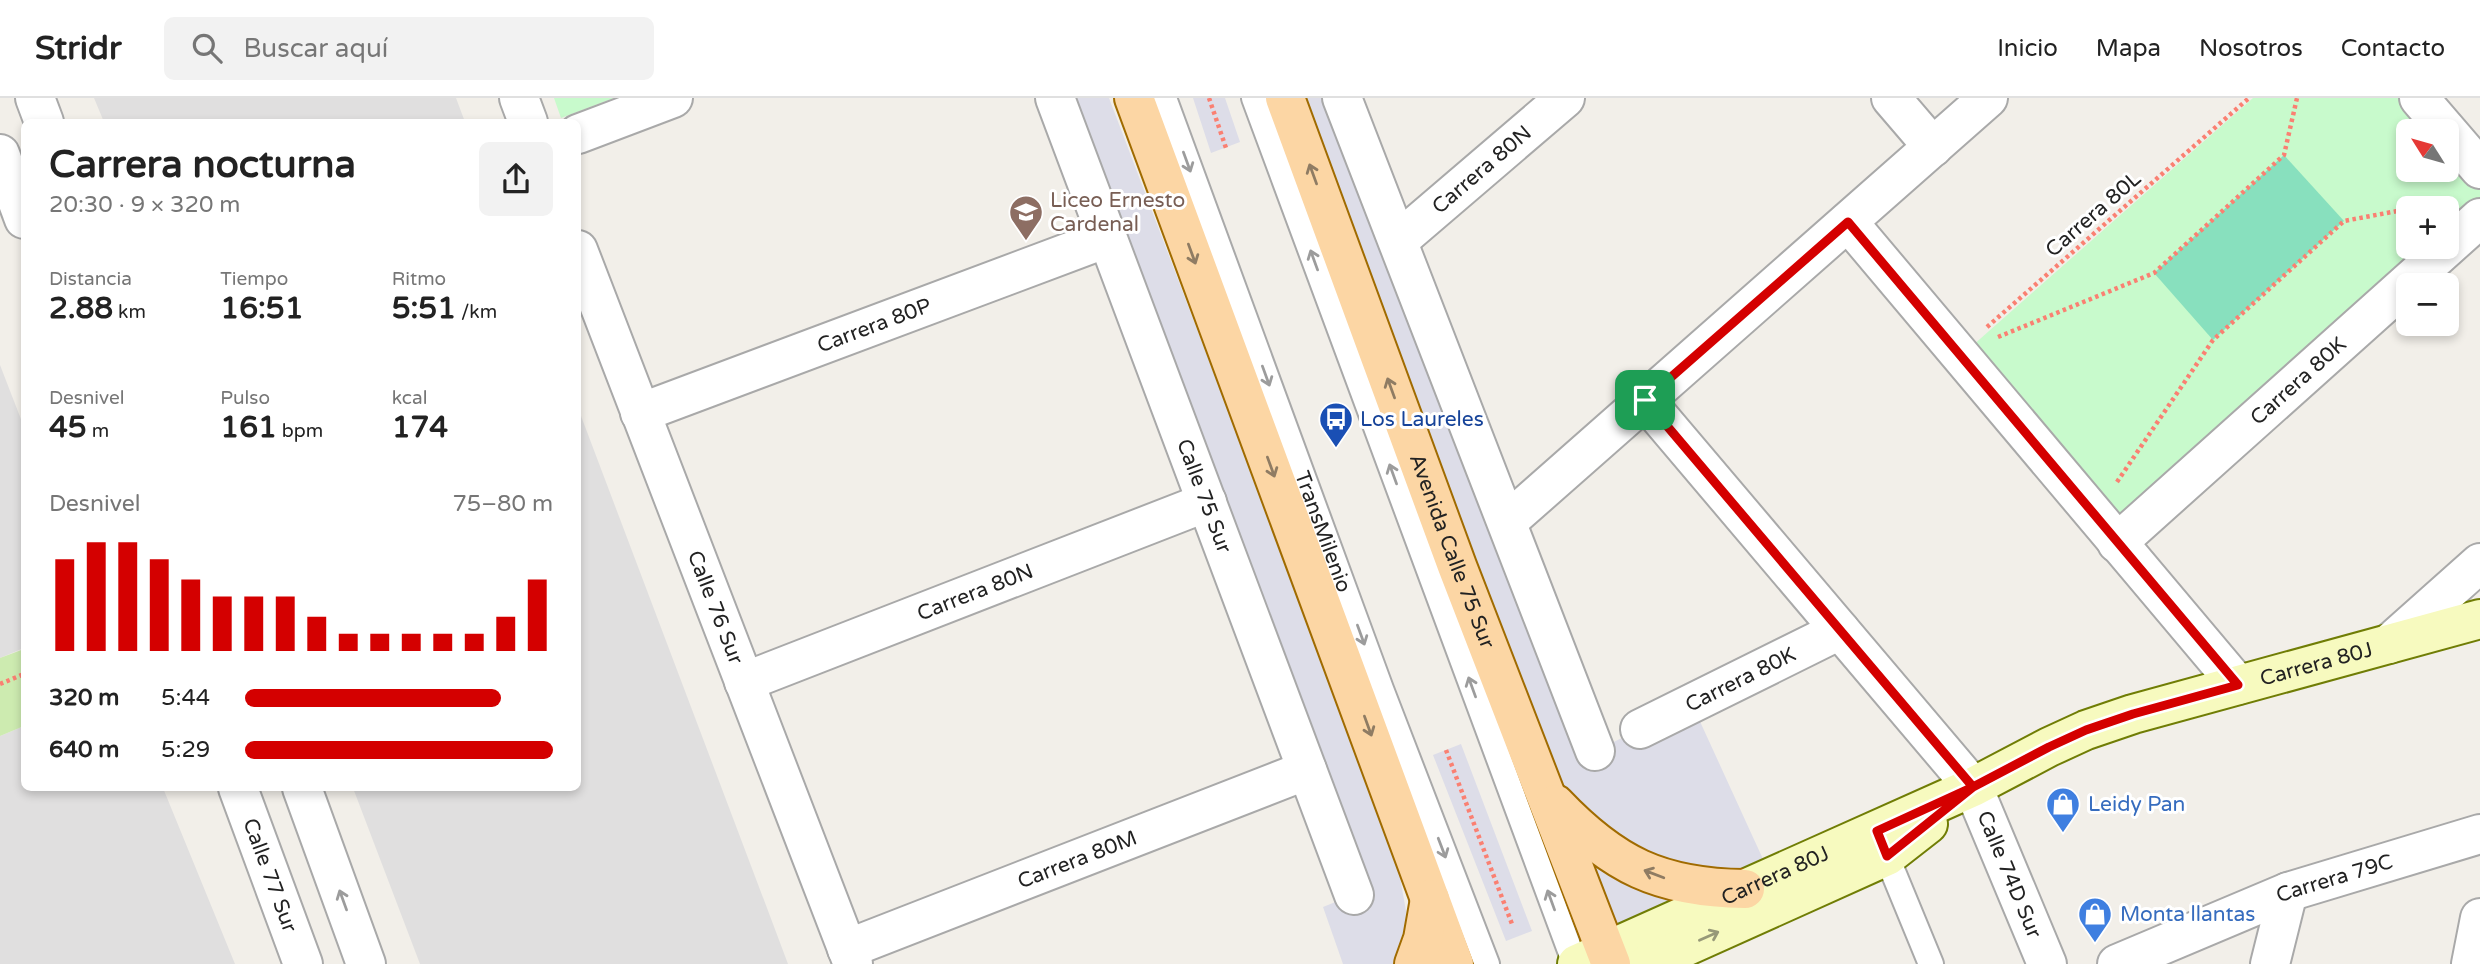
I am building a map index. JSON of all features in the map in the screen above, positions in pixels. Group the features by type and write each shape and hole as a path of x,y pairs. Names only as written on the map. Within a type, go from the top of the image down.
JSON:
{"main road":[{"path":"1134,98 1454,964"},
{"name":"Avenida Calle 75 Sur","path":"1285,98 1452,554 1546,795 1593,961"},
{"path":"2389,644 2480,619"},
{"name":"Carrera 80J","path":"1647,964 1882,844 1973,787 2086,730 2133,714 2389,644"},
{"path":"1546,795 1580,829 1621,861 1690,885 1745,889"},
{"name":"Carrera 80J","path":"1593,961 1745,889 1882,844"},
{"path":"1414,964 1423,939 1430,899"}],"street":[{"path":"35,98 43,119"},
{"path":"519,98 527,119"},
{"path":"581,133 673,98"},
{"name":"Calle 75 Sur","path":"1055,98 1354,895"},
{"path":"1342,98 1595,751"},
{"name":"Carrera 80N","path":"1398,241 1565,98"},
{"path":"1891,98 1933,146"},
{"path":"1507,522 1988,98"},
{"path":"2419,98 2480,169"},
{"path":"0,154 21,211"},
{"name":"Carrera 80K","path":"2106,529 2480,218"},
{"path":"1848,222 2238,685"},
{"name":"Carrera 80P","path":"640,413 1107,238"},
{"name":"Calle 76 Sur","path":"581,258 850,957"},
{"name":"Calle 74D Sur","path":"1645,400 1973,787 2047,964"},
{"name":"Carrera 80N","path":"744,682 1207,502"},
{"name":"Carrera 80J","path":"2389,644 2480,563"},
{"name":"Carrera 80K","path":"1640,729 1840,630"},
{"name":"Carrera 80M","path":"850,957 1307,770"},
{"name":"Calle 77 Sur","path":"239,791 303,964"},
{"path":"303,791 366,964"},
{"name":"Carrera 79C","path":"2117,964 2288,892 2480,834"},
{"path":"2270,964 2288,892"},
{"path":"2470,964 2480,918"}],"lane":[{"name":"TransMilenio","path":"1164,98 1381,689 1486,964"},
{"path":"1254,98 1593,961"},
{"path":"1882,844 1931,964"}],"path":[{"path":"1209,98 1226,148"},
{"name":"Carrera 80L","path":"1958,353 2249,98"},
{"path":"1958,353 2154,273 2284,155 2297,98"},
{"path":"2106,529 2213,340 2344,221 2396,211"},
{"path":"0,684 21,675"},
{"path":"1446,750 1512,923"}],"shaded area":[{"path":"94,98 456,98 464,119 103,119"},
{"path":"1055,98 1109,98 1367,776 1398,866 1406,911 1404,943 1398,964 1343,964 1323,907 1353,895"},
{"path":"1193,98 1225,98 1240,142 1211,153"},
{"path":"1300,98 1342,98 1595,751 1692,704 1768,870 1659,872 1554,781"},
{"path":"0,365 21,419 21,649 0,658"},
{"path":"581,416 788,964 420,964 354,791 581,791"},
{"path":"21,727 21,791 164,791 235,964 0,964 0,736"},
{"path":"1461,744 1532,931 1506,941 1433,755"},
{"path":"1575,841 1697,898 1614,932"}],"green space":[{"path":"554,98 614,98 561,118"},
{"path":"2253,98 2400,98 2418,119 2396,119 2396,182 2459,182 2459,166 2480,190 2480,207 2459,225 2459,196 2396,196 2396,259 2420,259 2404,273 2396,273 2396,280 2115,522 1963,354"},
{"path":"2284,155 2344,221 2213,340 2154,273"},
{"path":"21,650 21,727 0,736 0,658"}],"place":[{"name":"Liceo Ernesto Cardenal","path":"1026,242"},
{"name":"Los Laureles","path":"1336,449"},
{"name":"Leidy Pan","path":"2063,834"},
{"name":"Monta llantas","path":"2095,944"}],"route":[{"path":"1645,400 1848,222 2238,685 2133,714 2086,730 2049,747 1973,787 1887,856 1877,831 1973,787 1645,400"}]}
